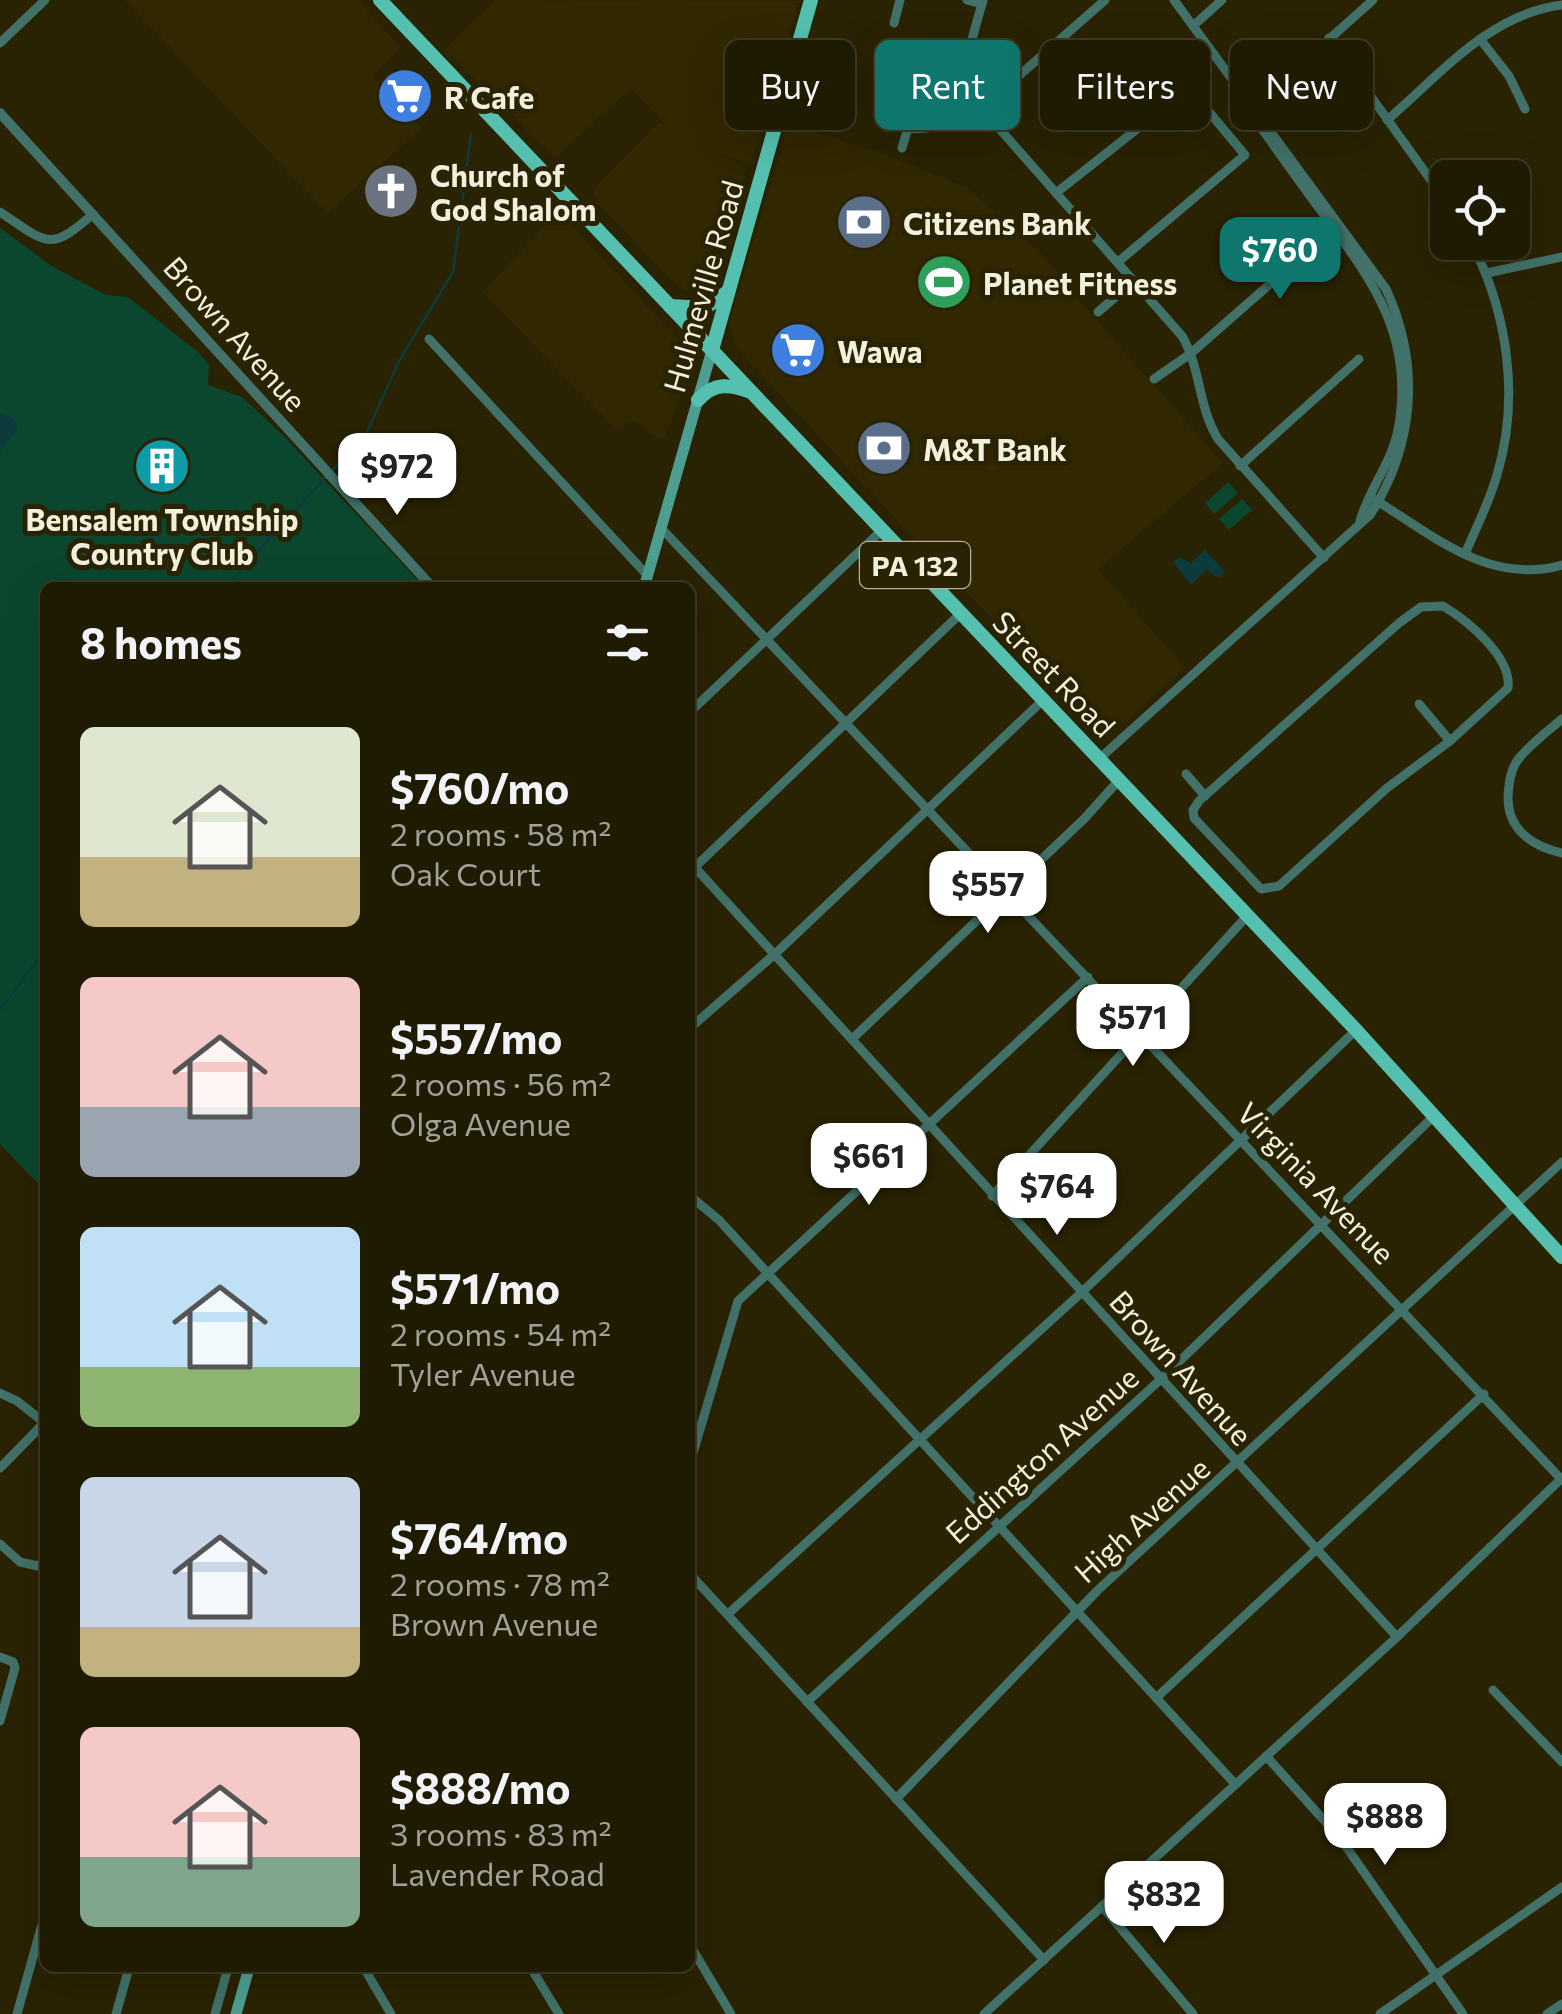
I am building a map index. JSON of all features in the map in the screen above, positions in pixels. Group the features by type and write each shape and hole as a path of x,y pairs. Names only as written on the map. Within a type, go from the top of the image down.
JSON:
{"main road":[{"name":"Street Road","path":"380,0 1356,1030 1562,1257"},
{"name":"Hulmeville Road","path":"646,582 812,0"},
{"path":"670,306 705,308 729,288"},
{"path":"698,400 709,389 724,385 752,393"},
{"path":"236,2014 248,1972"}],"street":[{"path":"23,0 34,11"},
{"path":"0,43 45,0"},
{"path":"894,23 900,0"},
{"path":"967,0 983,2 972,40"},
{"path":"1020,75 1105,0"},
{"path":"1174,0 1230,78"},
{"path":"1193,26 1222,0"},
{"path":"1373,0 1329,38 1430,179"},
{"path":"1388,120 1480,39 1512,18 1562,5"},
{"path":"1480,39 1509,76 1525,109"},
{"path":"1056,193 1189,88 1245,154 1118,262"},
{"name":"Brown Avenue","path":"0,113 428,582"},
{"path":"902,148 908,130"},
{"path":"1001,130 1182,336 1206,419 1218,440 1324,558"},
{"path":"1099,759 1370,516 1375,499 1397,462 1407,422 1408,365 1399,322 1374,269 1272,130"},
{"path":"0,212 43,240 57,241 69,236 93,214"},
{"path":"1154,379 1190,354 1310,249 1318,248 1329,263"},
{"path":"1487,274 1562,257"},
{"path":"1465,554 1497,476 1508,411 1505,346 1480,260"},
{"path":"1098,312 1135,280"},
{"path":"428,338 646,582"},
{"path":"1240,466 1360,359"},
{"path":"1375,499 1465,554 1507,570 1537,571 1562,565"},
{"name":"Virginia Avenue","path":"662,529 1562,1479"},
{"path":"695,707 882,530"},
{"path":"1443,606 1462,617 1506,664 1508,688 1450,741 1387,788 1279,886 1269,890 1254,883 1194,818 1193,810 1205,796 1420,607 1443,606"},
{"path":"695,861 848,724 961,614"},
{"path":"695,1024 775,954 1042,700"},
{"path":"1419,704 1450,741"},
{"path":"1562,719 1517,759 1508,794 1510,818 1517,831 1543,848 1562,853"},
{"path":"1186,774 1205,796"},
{"path":"852,1039 1086,818 1119,780"},
{"name":"Brown Avenue","path":"695,867 1397,1637"},
{"path":"992,1196 1247,916"},
{"path":"695,1446 734,1308 767,1273 1088,977"},
{"path":"728,1614 1082,1293 1356,1030"},
{"name":"Eddington Avenue","path":"807,1702 1160,1380 1435,1115"},
{"name":"High Avenue","path":"896,1799 1124,1566 1562,1162"},
{"path":"695,1200 719,1220 1235,1784"},
{"path":"0,1393 40,1418"},
{"path":"1156,1698 1484,1394"},
{"path":"0,1468 40,1427"},
{"path":"984,2014 1397,1637 1562,1479"},
{"path":"0,1544 20,1562 40,1564"},
{"path":"695,1579 1044,1960"},
{"path":"0,1657 13,1662 14,1668 0,1721"},
{"path":"1493,1690 1562,1762"},
{"path":"1266,1756 1340,1838 1463,2014"},
{"path":"1380,2014 1562,1886"},
{"path":"1102,1906 1193,2014"},
{"path":"17,2014 40,1932"},
{"path":"695,1953 731,2014"},
{"path":"116,2014 128,1972"},
{"path":"215,2014 227,1972"},
{"path":"366,1972 391,2014"},
{"path":"534,1972 559,2014"},
{"path":"1548,2014 1562,2004"}],"shaded area":[{"path":"125,0 358,0 401,48 373,76 422,128 327,213"},
{"path":"495,0 799,1 787,40 725,40 725,130 761,130 751,163 721,155 746,168 721,268 714,280 684,292 598,204 592,190 658,123 667,127 631,88 555,158 445,49"},
{"path":"787,130 806,130 879,152 966,187 1044,256 1223,463 1098,569 1185,668 1108,737 1097,737 1075,712 1064,691 933,559 735,346 729,321"},
{"path":"558,211 686,347 688,377 663,441 633,420 617,431 483,292"}],"green space":[{"path":"0,228 53,267 106,295 128,297 198,352 209,365 208,385 242,397 282,434 419,582 40,582 40,1186 0,1144"},
{"path":"1228,482 1238,493 1214,514 1205,503"},
{"path":"1242,499 1252,510 1229,530 1219,519"}],"water":[{"path":"0,413 14,419 18,429 0,452"},
{"path":"1205,550 1225,571 1219,578 1206,570 1191,585 1173,562 1180,557 1191,563"}],"waterway":[{"path":"330,472 363,441 399,361 453,272 471,134"},
{"path":"230,582 325,478"},
{"path":"0,1010 40,957"}],"place":[{"name":"R Cafe","path":"405,96"},
{"name":"Church of God Shalom","path":"391,191"},
{"name":"Citizens Bank","path":"864,222"},
{"name":"Planet Fitness","path":"944,282"},
{"name":"Wawa","path":"798,350"},
{"name":"M&T Bank","path":"884,448"},
{"name":"Bensalem Township Country Club","path":"162,466"}]}
